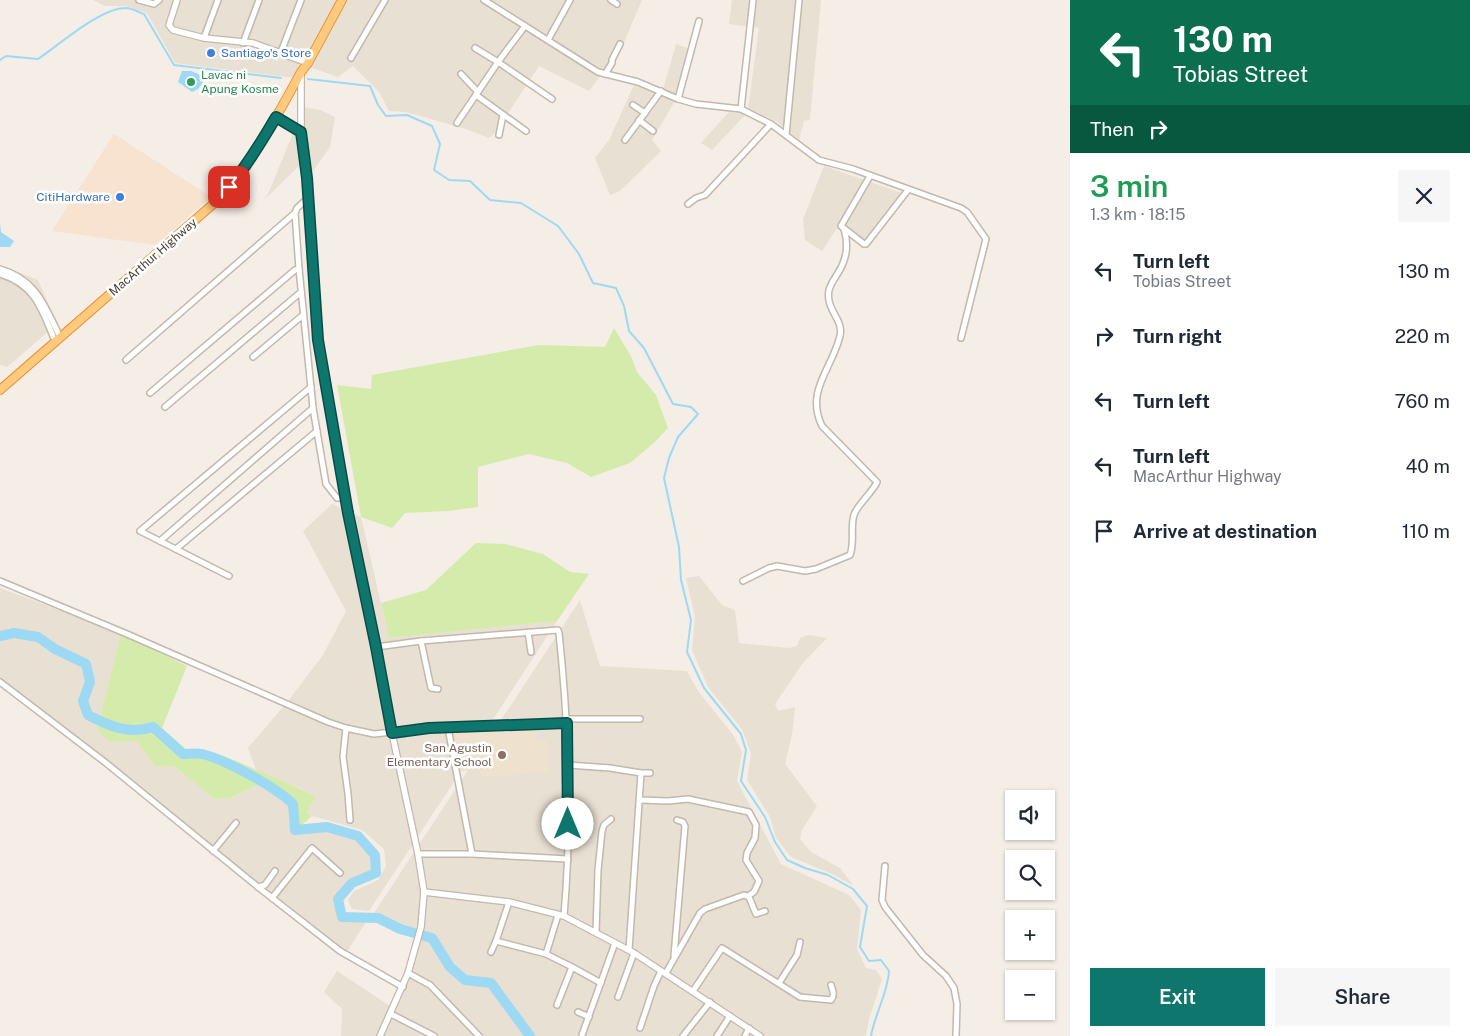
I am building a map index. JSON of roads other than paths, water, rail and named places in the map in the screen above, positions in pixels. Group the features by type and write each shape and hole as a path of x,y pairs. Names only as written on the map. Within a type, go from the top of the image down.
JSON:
{"highway":[{"name":"MacArthur Highway","path":"0,390 219,199 239,176 276,117 342,0"}],"street":[{"path":"139,0 154,4 159,0"},
{"path":"177,0 169,25 173,30 204,38 253,43 308,62"},
{"path":"204,38 218,0"},
{"path":"243,42 259,0"},
{"path":"281,52 301,0"},
{"path":"351,58 385,0"},
{"path":"484,0 598,72 638,82 678,99 696,104 717,108 741,109 771,124 819,160 853,169 964,210 986,237 961,338"},
{"path":"548,40 570,0"},
{"path":"611,0 617,4"},
{"path":"741,109 753,0"},
{"path":"786,135 799,0"},
{"path":"678,99 699,21"},
{"path":"457,123 525,26"},
{"path":"606,74 620,44"},
{"path":"475,48 552,99"},
{"path":"301,72 301,132 308,198 318,340 346,498 424,892 421,926 408,973 380,1036"},
{"path":"461,74 477,94 526,131"},
{"path":"625,140 660,92"},
{"path":"633,105 644,113"},
{"path":"499,135 503,115"},
{"path":"276,117 301,132"},
{"path":"639,120 653,131"},
{"path":"688,204 696,198 705,195 771,124"},
{"path":"743,580 777,566 804,571 816,569 850,555 853,543 854,514 877,482 822,426 817,416 816,406 820,383 842,330 832,311 829,296 831,284 846,258 847,239 844,229 841,227 870,176"},
{"path":"844,229 866,244 908,190"},
{"path":"308,198 297,208 295,214 313,408 326,484 337,498 346,498"},
{"path":"126,360 295,214"},
{"path":"0,269 16,275 31,286 43,306 58,339"},
{"path":"150,393 295,270 299,269"},
{"path":"0,274 16,280 29,290 43,306"},
{"path":"164,407 301,292"},
{"path":"253,357 303,315"},
{"path":"229,576 140,531 311,387"},
{"path":"160,541 313,408"},
{"path":"176,549 317,431"},
{"path":"0,581 328,722 346,728 374,734 414,729 640,719"},
{"path":"376,647 421,641 554,630 559,633 567,721 568,859 561,916 546,954"},
{"path":"528,632 531,652"},
{"path":"421,641 431,688 438,689"},
{"path":"0,682 106,763 213,851 340,951 403,987"},
{"path":"346,728 343,757 350,820"},
{"path":"448,728 472,854"},
{"path":"568,765 650,773"},
{"path":"618,998 632,952 641,773"},
{"path":"640,800 663,802 688,798 749,812 756,825 753,843 747,852 746,860 759,880 754,892 748,896 744,895 703,910 674,959 654,986 640,1028"},
{"path":"596,932 598,870 602,831 604,825 610,820"},
{"path":"674,959 684,826 684,822 677,820"},
{"path":"213,851 236,823"},
{"path":"272,898 312,848 340,873"},
{"path":"418,854 472,854 568,859"},
{"path":"885,866 882,900 885,907 924,955 946,976 954,988 958,1004 956,1036"},
{"path":"258,887 265,885 275,871"},
{"path":"424,892 509,902 561,916 596,932 632,952 760,1036"},
{"path":"748,896 755,913 758,914 765,911"},
{"path":"491,952 509,902"},
{"path":"496,941 546,954 601,982"},
{"path":"582,1035 615,942"},
{"path":"779,983 797,955 800,942"},
{"path":"693,991 722,948 800,997 831,1000 834,998 831,985"},
{"path":"557,1005 572,967"},
{"path":"408,973 430,985 480,1036"},
{"path":"683,1036 710,1002"},
{"path":"578,1012 589,1017"},
{"path":"391,1014 434,1036"},
{"path":"717,1036 730,1016"},
{"path":"745,1036 749,1028"}],"water":[{"name":"Lavac ni Apung Kosme","path":"182,71 191,71 203,76 203,82 198,89 192,92 178,82"},
{"path":"0,223 1,232 14,241 10,247 0,247"}],"waterway":[{"path":"0,60 6,56 38,59 92,20 104,14 126,8 144,14 174,65 281,78"},
{"path":"308,79 370,86 378,105 386,116 407,115 432,126 440,144 434,170 449,180 470,181 490,200 521,203 558,226 579,254 593,283 616,288 624,306 629,331 644,348 673,404 691,407 698,414 678,437 669,458 664,478 679,547 681,580 691,620 687,652 704,688 741,734 746,750 741,781 765,817 775,842 787,860 828,875 853,889 867,906 860,947 869,961 881,960 889,971 871,1036"},
{"path":"0,636 14,633 38,637 55,649 86,664 90,682 83,701 88,715 111,726 127,730 153,727 183,754 200,754 212,757 250,775 275,790 293,804 295,830 327,827 358,836 375,855 376,873 352,883 338,899 342,917 378,918 400,929 432,938 450,967 465,980 491,983 530,1036"}],"place":[{"name":"Santiago's Store","path":"211,53"},
{"name":"Lavac ni Apung Kosme","path":"191,82"},
{"name":"CitiHardware","path":"120,197"},
{"name":"San Agustin Elementary School","path":"502,755"}]}
